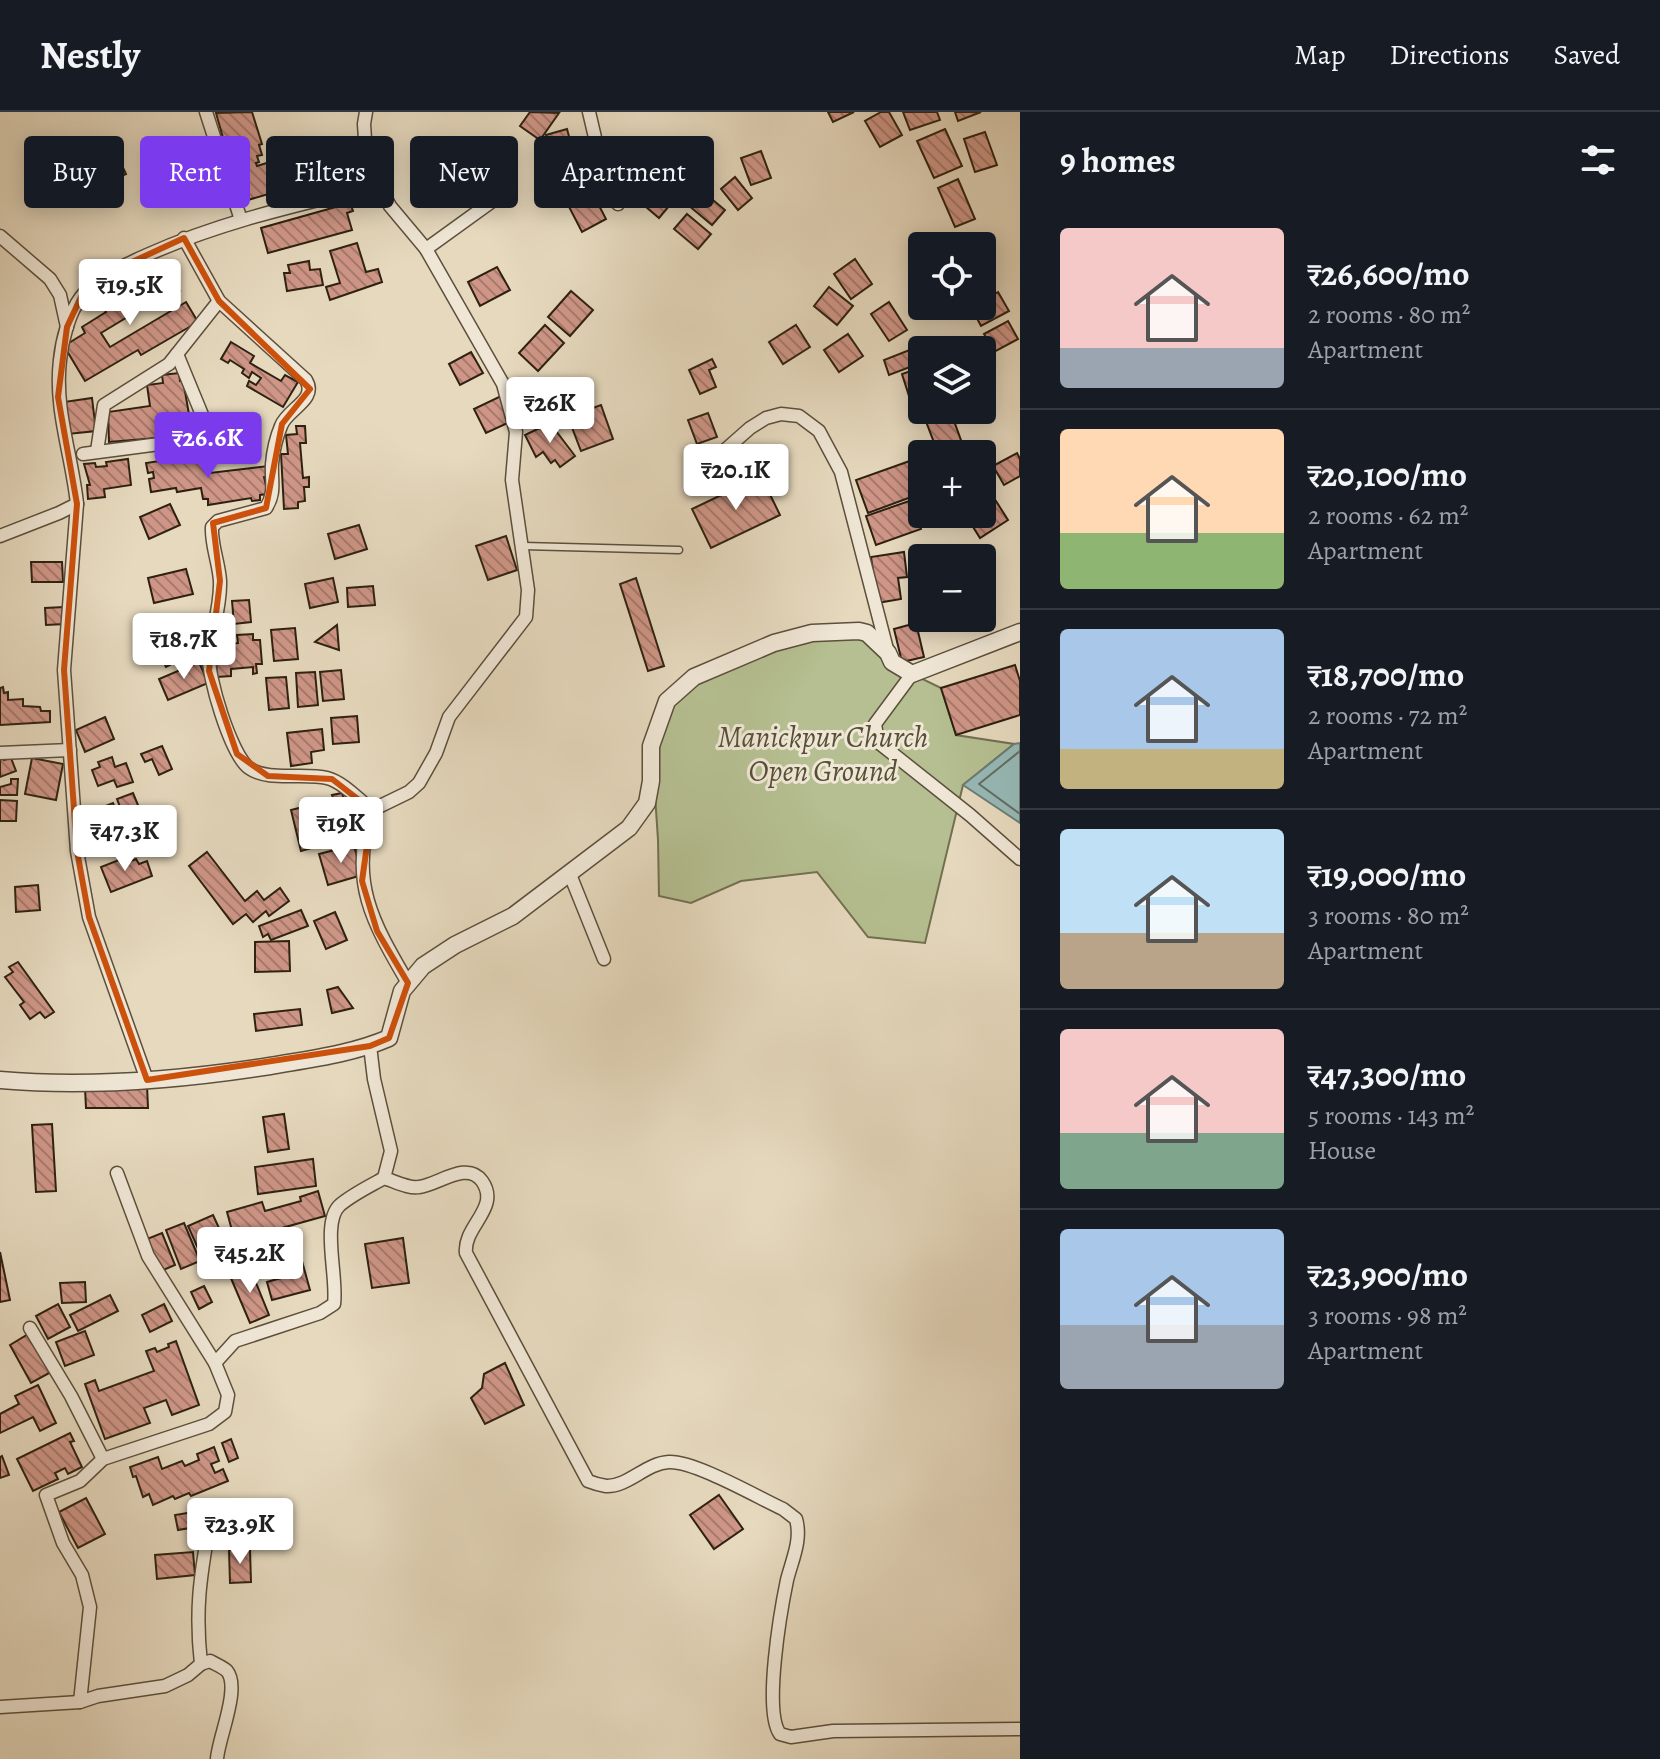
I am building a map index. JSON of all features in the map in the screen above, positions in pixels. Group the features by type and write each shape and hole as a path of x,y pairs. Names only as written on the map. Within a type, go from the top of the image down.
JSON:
{"street":[{"path":"206,112 241,220"},
{"path":"365,136 366,112"},
{"path":"589,112 595,136"},
{"path":"147,1080 89,917 77,851 64,670 77,504 76,455 58,397 60,358 67,327 81,297 108,273 184,238 288,208"},
{"path":"392,208 426,249 503,384 516,432 512,480 528,590 526,617 449,717 436,753 419,783 409,792 372,810 365,831 362,881 377,931 408,983"},
{"path":"426,249 483,208"},
{"path":"0,236 50,279 60,295 67,327"},
{"path":"184,238 219,301 306,380 310,389 309,396 282,424 271,467 274,489 266,508 218,521 212,527 220,581 209,671 237,754 249,768 268,776 305,774 332,779 372,810"},
{"path":"97,451 104,405 157,373 177,354 219,301"},
{"path":"76,455 190,440 202,434 205,422 177,354"},
{"path":"707,466 766,418 781,414 799,416 819,431 841,472 888,653 892,662 912,674"},
{"path":"0,536 77,504"},
{"path":"1020,632 912,674 875,724 878,742 1020,859"},
{"path":"0,1080 46,1084 195,1077 308,1060 370,1046 389,1038 402,991 423,966 455,945 513,916 629,828 647,803 651,781 651,746 667,701 694,677 774,643 812,633 867,633 888,653"},
{"path":"0,753 70,750"},
{"path":"569,872 604,959"},
{"path":"215,1363 235,1341 320,1313 334,1304 336,1290 331,1224 335,1212 341,1204 384,1178 391,1151 374,1079 370,1046"},
{"path":"80,1702 90,1607 82,1575 63,1543 46,1495 80,1481 103,1459 209,1424 225,1412 228,1395 215,1363 148,1256 117,1173"},
{"path":"384,1178 418,1188 455,1174 479,1176 488,1190 489,1199 467,1237 466,1253 588,1481 607,1486 618,1484 658,1464 671,1462 704,1472 783,1509 796,1519 798,1538 781,1611 773,1696 773,1720 780,1734 791,1737 833,1731 1020,1729"},
{"path":"30,1328 71,1396 103,1459"},
{"path":"201,1664 197,1594 209,1527"},
{"path":"0,1707 80,1702 98,1696 165,1686 210,1661 227,1671 231,1682 228,1713 217,1746 217,1759"}],"lane":[{"path":"521,546 679,550"}],"highlighted area":[{"path":"184,238 219,301 310,389 282,424 266,508 213,523 220,581 209,671 237,754 268,776 332,779 372,810 362,881 377,931 408,983 389,1038 370,1046 147,1080 89,917 77,851 64,670 77,504 58,397 67,327 81,297 108,273"}],"green space":[{"name":"Manickpur Church Open Ground","path":"866,634 912,674 941,688 956,735 1014,744 963,785 925,943 868,937 817,872 741,881 691,903 659,896 654,780 664,699 698,680 814,635"}],"water":[{"path":"1020,743 1020,823 963,785 1014,744"}],"building":[{"path":"252,112 262,144 259,145 262,155 257,156 259,162 256,163 257,166 266,163 266,195 250,199 250,136 222,136 216,113"},
{"path":"530,112 559,113 543,136 534,136 520,126"},
{"path":"828,112 854,112 833,122"},
{"path":"881,112 889,112 902,135 880,147 865,121"},
{"path":"903,112 937,112 940,120 910,130"},
{"path":"955,112 981,112 958,121"},
{"path":"567,129 569,136 546,136"},
{"path":"945,129 962,166 934,178 917,141"},
{"path":"985,132 997,165 975,172 964,139"},
{"path":"761,151 771,178 751,185 741,158"},
{"path":"735,177 752,198 738,210 721,189"},
{"path":"958,179 975,219 955,227 938,188"},
{"path":"714,201 725,210 712,225 692,208 714,208"},
{"path":"332,208 352,208 353,211 347,213 352,230 268,253 261,228"},
{"path":"570,208 600,208 606,219 582,232"},
{"path":"647,208 667,208 659,218"},
{"path":"687,214 711,234 698,249 674,229"},
{"path":"357,243 366,272 378,269 382,282 330,300 326,287 340,283 330,251"},
{"path":"855,259 872,284 851,299 834,274"},
{"path":"309,261 310,270 320,269 323,285 287,291 284,273 290,273 288,265"},
{"path":"497,267 510,290 480,306 468,282"},
{"path":"166,268 180,291 157,305 154,301 101,333 110,347 186,302 198,322 141,355 138,350 85,381 64,346 85,333 82,327 106,312 102,306"},
{"path":"829,287 853,306 837,325 814,306"},
{"path":"571,291 593,310 570,336 548,317"},
{"path":"996,293 1009,311 996,318"},
{"path":"889,302 907,330 889,341 871,314"},
{"path":"978,320 992,320 981,326"},
{"path":"1008,321 1018,339 996,351 996,336 984,334"},
{"path":"545,325 564,343 538,371 519,353"},
{"path":"796,325 810,347 783,364 769,342"},
{"path":"848,334 863,356 839,372 824,350"},
{"path":"231,342 254,356 250,363 281,381 285,375 298,382 283,407 247,386 249,381 256,385 261,378 252,372 249,378 242,373 244,369 230,360 228,363 221,359"},
{"path":"908,351 908,368 889,375 884,360"},
{"path":"471,352 483,373 460,385 449,364"},
{"path":"712,359 716,367 709,370 716,387 700,394 689,370"},
{"path":"908,372 908,393 902,374"},
{"path":"179,373 190,420 186,420 187,426 180,427 181,436 109,442 108,412 150,406 147,385 163,383 162,375"},
{"path":"542,384 550,405 523,415 515,394"},
{"path":"501,396 512,421 486,433 474,409"},
{"path":"92,398 96,431 68,434 64,402"},
{"path":"601,405 613,439 581,451 568,417"},
{"path":"708,413 717,437 697,444 688,420"},
{"path":"550,423 575,456 560,467 555,460 551,463 543,452 536,457 525,435"},
{"path":"927,424 955,424 961,440 933,440"},
{"path":"296,426 305,426 306,443 300,443 303,478 309,477 309,487 304,487 305,501 298,502 298,508 284,509 281,454 288,454 286,435 297,434"},
{"path":"1017,453 1020,476 1004,485 996,471 996,464"},
{"path":"207,454 209,466 203,467 210,473 268,466 269,476 264,477 268,494 260,495 260,500 252,501 251,498 208,505 201,488 151,492 149,479 154,478 153,472 148,473 146,463"},
{"path":"128,459 131,485 104,489 105,497 88,499 87,485 90,485 84,464 107,466 106,462"},
{"path":"908,462 908,498 868,513 856,480"},
{"path":"761,476 780,515 711,548 692,509"},
{"path":"908,501 908,528 921,529 876,545 866,516"},
{"path":"996,501 1008,520 996,528"},
{"path":"170,504 180,525 149,539 140,517"},
{"path":"359,525 367,549 335,559 328,534"},
{"path":"974,528 996,528 980,538"},
{"path":"506,536 517,570 488,580 476,546"},
{"path":"904,552 907,577 898,578 901,599 877,603 871,557"},
{"path":"31,562 62,562 63,582 32,582"},
{"path":"186,569 193,594 154,603 148,578"},
{"path":"333,578 338,602 310,608 305,584"},
{"path":"636,578 664,666 648,671 620,584"},
{"path":"373,586 375,605 348,607 347,588"},
{"path":"249,600 251,622 234,624 232,601"},
{"path":"64,607 65,624 46,625 45,608"},
{"path":"337,625 339,650 315,642"},
{"path":"908,625 908,632 918,632 924,657 902,662 894,629"},
{"path":"295,628 298,659 274,661 271,630"},
{"path":"190,632 199,650 166,667 157,649"},
{"path":"253,634 253,640 260,640 262,664 256,664 257,673 253,674 253,667 231,669 231,676 217,677 215,648 222,648 222,644 238,643 237,635"},
{"path":"199,662 208,683 168,700 159,679"},
{"path":"1015,665 1020,681 1020,715 956,735 941,688"},
{"path":"341,670 344,699 323,701 320,672"},
{"path":"315,672 318,705 298,707 296,673"},
{"path":"286,677 289,708 269,710 266,678"},
{"path":"3,687 4,693 8,692 8,700 23,699 23,706 50,711 50,722 0,725 0,688"},
{"path":"357,716 359,742 333,744 331,718"},
{"path":"105,717 114,739 85,752 76,730"},
{"path":"322,729 324,750 311,752 312,763 291,766 287,733"},
{"path":"162,746 172,769 159,775 152,759 145,762 141,754"},
{"path":"0,756 4,760 11,758 16,771 0,777"},
{"path":"112,757 115,767 126,763 133,782 117,787 114,780 98,786 92,770 100,767 98,762"},
{"path":"32,758 63,764 56,800 25,794"},
{"path":"11,779 18,779 17,795 0,795 0,787 11,784"},
{"path":"133,793 144,820 149,818 156,836 135,845 117,799"},
{"path":"342,793 350,823 329,829 322,804 334,800 332,795"},
{"path":"0,800 17,801 16,821 0,821"},
{"path":"113,803 131,850 117,856 98,809"},
{"path":"315,804 325,844 301,851 291,810"},
{"path":"354,845 362,875 328,885 319,854"},
{"path":"207,852 245,901 257,891 264,900 280,888 289,901 269,916 266,911 253,922 246,914 233,924 189,866"},
{"path":"129,856 131,861 136,859 139,864 147,861 152,876 111,892 101,867"},
{"path":"38,885 40,910 16,912 15,887"},
{"path":"301,910 308,926 271,940 268,934 263,937 259,926"},
{"path":"335,912 347,940 326,949 314,921"},
{"path":"289,941 290,971 255,972 255,942"},
{"path":"18,962 54,1012 45,1018 40,1012 30,1019 20,1005 24,1002 5,977 13,972 9,967"},
{"path":"338,987 353,1008 332,1013 327,990"},
{"path":"300,1009 302,1025 256,1031 254,1014"},
{"path":"147,1085 148,1108 86,1108 85,1088"},
{"path":"284,1114 289,1149 268,1152 263,1117"},
{"path":"52,1124 56,1191 36,1192 32,1125"},
{"path":"313,1159 316,1186 258,1194 255,1167"},
{"path":"318,1191 325,1216 271,1231 273,1238 267,1240 268,1243 295,1236 310,1290 272,1300 267,1282 288,1276 286,1268 265,1274 256,1243 237,1249 227,1212 262,1202 265,1211 301,1201 300,1197"},
{"path":"213,1215 229,1250 204,1262 188,1226"},
{"path":"184,1223 200,1261 181,1269 166,1230"},
{"path":"162,1233 175,1265 161,1271 147,1239"},
{"path":"403,1238 409,1283 372,1288 365,1244"},
{"path":"0,1252 10,1300 0,1302"},
{"path":"250,1268 269,1315 250,1323 230,1276"},
{"path":"85,1282 86,1302 62,1303 60,1283"},
{"path":"204,1286 212,1302 199,1309 191,1292"},
{"path":"110,1295 118,1311 78,1331 70,1315"},
{"path":"58,1304 70,1327 48,1339 36,1316"},
{"path":"164,1304 172,1321 150,1332 142,1315"},
{"path":"85,1331 94,1355 65,1366 56,1342"},
{"path":"30,1333 51,1372 31,1383 10,1345"},
{"path":"176,1341 199,1405 172,1415 166,1400 144,1408 150,1423 105,1439 85,1384 95,1380 99,1391 154,1371 146,1351 155,1348 157,1352"},
{"path":"505,1363 524,1405 485,1424 471,1398 482,1388 484,1374"},
{"path":"38,1385 56,1423 40,1431 33,1417 0,1433 0,1414 19,1404 15,1396"},
{"path":"70,1433 74,1441 70,1442 82,1467 68,1474 65,1468 55,1473 58,1479 33,1491 17,1459"},
{"path":"231,1439 238,1458 229,1462 222,1443"},
{"path":"214,1447 219,1461 211,1464 215,1473 223,1469 228,1481 191,1496 189,1493 175,1499 173,1496 153,1505 149,1494 143,1497 130,1467 158,1457 162,1469 182,1461 185,1466 199,1460 197,1454"},
{"path":"0,1457 9,1475 0,1478"},
{"path":"719,1495 743,1529 714,1549 690,1515"},
{"path":"86,1498 105,1534 78,1548 59,1512"},
{"path":"206,1510 208,1521 199,1523 201,1535 191,1537 190,1528 178,1530 175,1515"},
{"path":"229,1550 250,1550 251,1582 230,1583"},
{"path":"193,1552 195,1575 157,1579 155,1555"}]}
